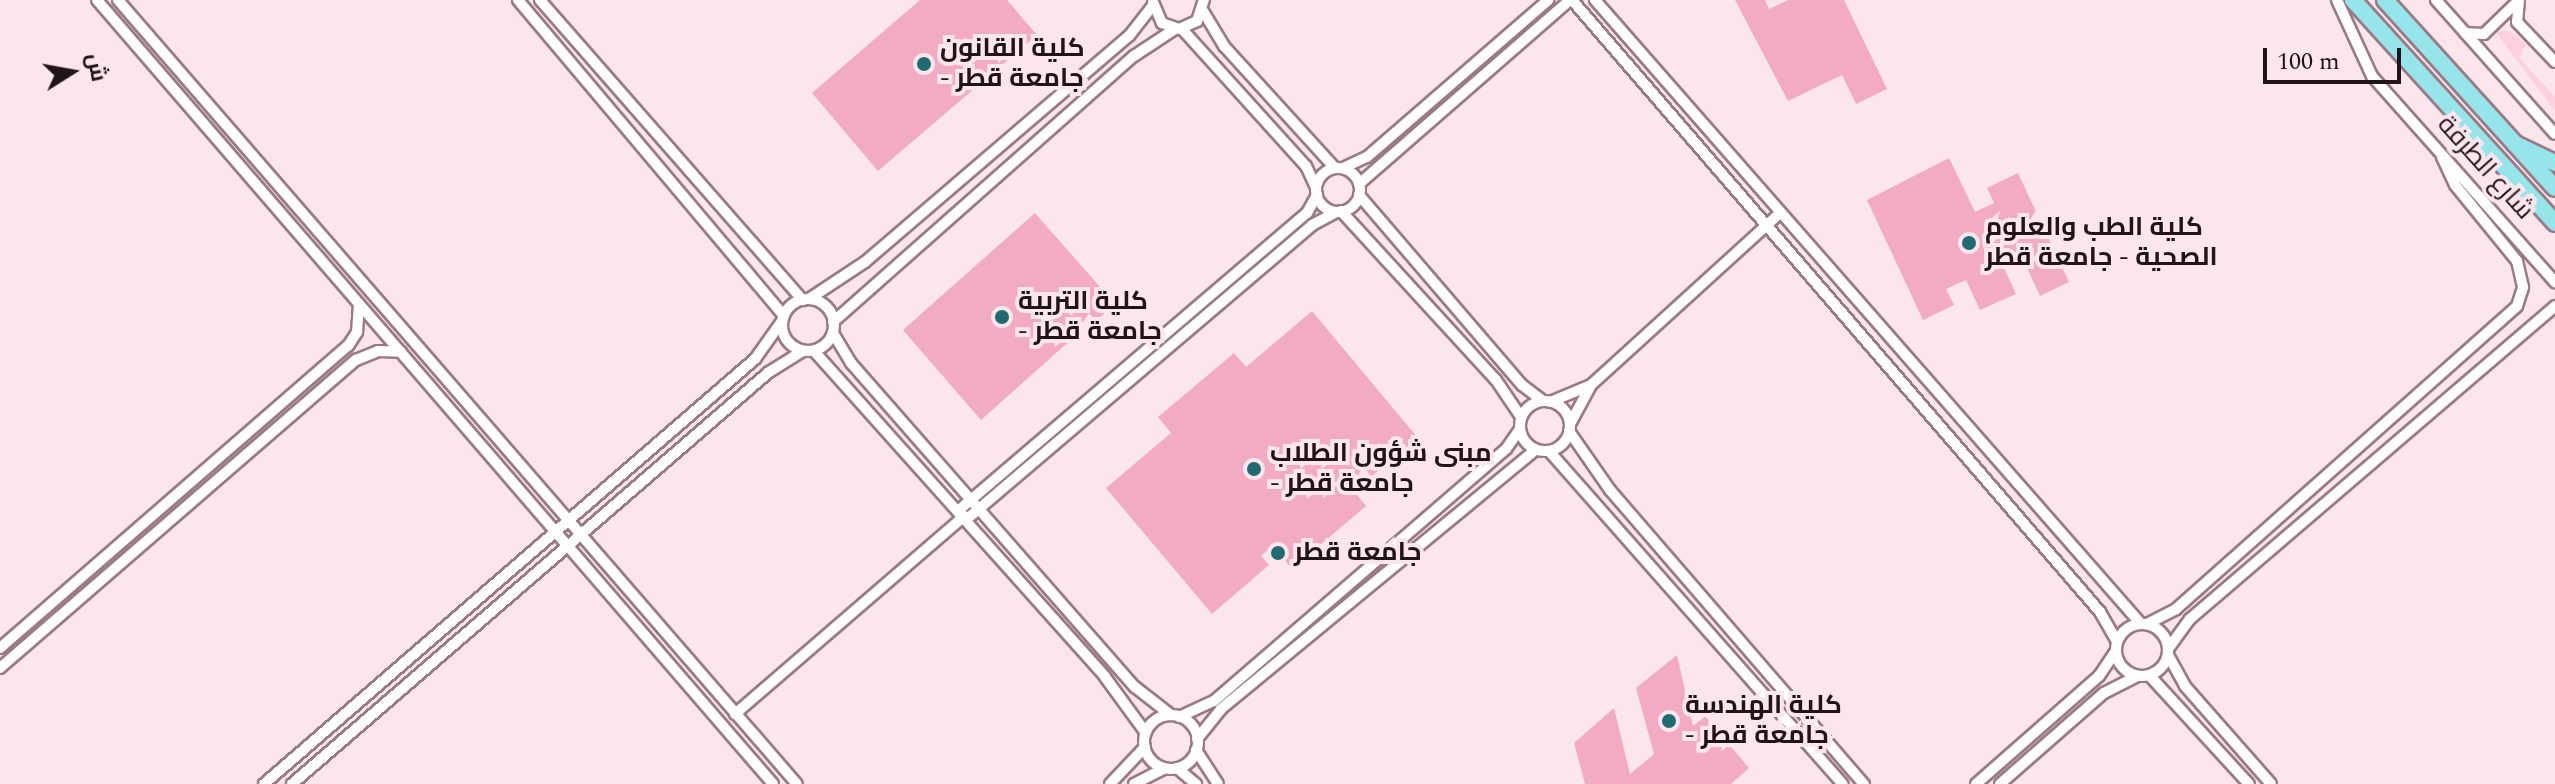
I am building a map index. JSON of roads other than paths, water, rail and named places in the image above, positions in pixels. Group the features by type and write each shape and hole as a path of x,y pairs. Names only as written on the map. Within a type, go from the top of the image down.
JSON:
{"main road":[{"name":"شارع الطرفة","path":"2353,0 2555,223"},
{"name":"شارع الطرفة","path":"2385,0 2555,188"},
{"path":"2515,144 2555,163"}],"street":[{"path":"97,0 773,784"},
{"path":"118,0 797,784"},
{"path":"518,0 728,246 783,319 788,342 808,351 963,515 1132,708 1146,733 1145,747 1115,782"},
{"path":"540,0 740,234 806,300 825,306 851,363 1135,687 1175,716 1218,784"},
{"path":"963,515 972,498 1307,213 1317,191 1339,168 1412,119 1548,0"},
{"path":"727,730 734,713 963,515 981,508 1148,365 1338,212 1421,128 1571,0 2100,612 2117,647 2122,667 2143,676 2249,784"},
{"path":"1595,0 2144,624 2162,633 2179,679 2271,784"},
{"name":"شارع الطرفة","path":"2337,0 2372,76 2555,282"},
{"path":"2436,0 2555,134"},
{"path":"2465,33 2481,35 2519,0 2515,13 2524,30 2555,62"},
{"path":"1146,733 1156,720 1202,710 1506,449 1520,429 1521,417 1496,380 1317,191 1306,166 1179,29 1158,19 1153,2"},
{"path":"264,784 755,359 783,319 806,300 865,262 1129,36 1153,2"},
{"path":"292,784 769,372 808,351 1134,56 1179,29 1204,4 1224,46 1359,190 1522,385 1561,407 1581,454 1864,784"},
{"path":"540,24 552,13"},
{"path":"2493,26 2524,30"},
{"path":"1478,59 1489,70"},
{"path":"1412,119 1421,128"},
{"path":"1976,784 2099,676 2117,647 2144,624 2176,609 2471,350 2503,321 2520,300 2520,267 2455,185 2442,157"},
{"path":"274,205 285,195"},
{"path":"1549,451 1569,428 1591,385 1780,213"},
{"path":"728,246 740,234"},
{"path":"0,648 348,346 357,332 359,304"},
{"path":"2000,784 2104,693 2143,676 2168,652 2190,619 2516,335 2555,306"},
{"path":"2503,321 2516,335"},
{"path":"1882,359 1898,348"},
{"path":"2471,350 2482,365"},
{"path":"0,668 356,360 378,351 401,352"},
{"path":"1140,355 1148,365"},
{"path":"434,391 447,380"},
{"path":"1521,417 1547,401 1591,385"},
{"path":"2428,388 2440,401"},
{"path":"2402,411 2414,424"},
{"path":"1070,415 1076,426"},
{"path":"1520,429 1536,449 1549,451 1651,561 1843,784"},
{"path":"1134,784 1171,768 1196,745 1210,719 1536,449"},
{"path":"1651,561 1664,551"},
{"path":"1680,594 1693,585"},
{"path":"1202,710 1210,719"},
{"path":"715,717 734,713"},
{"path":"1145,747 1196,784"}],"place":[{"name":"كلية القانون - جامعة قطر","path":"924,64"},
{"name":"كلية الطب والعلوم الصحية - جامعة قطر","path":"1969,243"},
{"name":"كلية التربية - جامعة قطر","path":"1002,317"},
{"name":"مبنى شؤون الطلاب - جامعة قطر","path":"1254,469"},
{"name":"جامعة قطر","path":"1278,553"},
{"name":"كلية الهندسة - جامعة قطر","path":"1669,721"}]}
